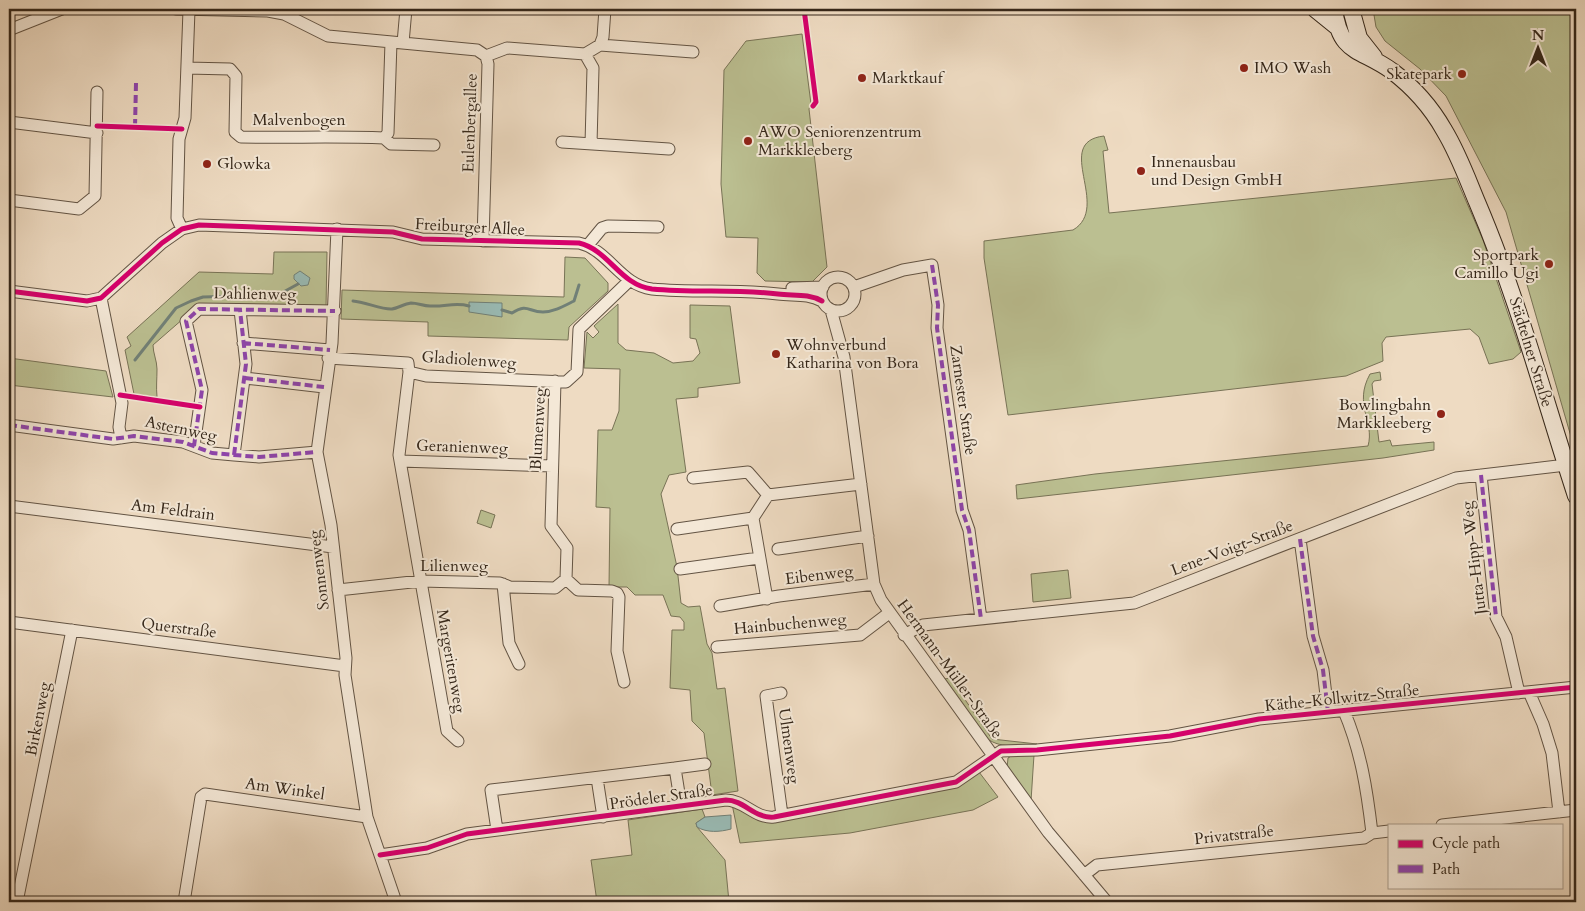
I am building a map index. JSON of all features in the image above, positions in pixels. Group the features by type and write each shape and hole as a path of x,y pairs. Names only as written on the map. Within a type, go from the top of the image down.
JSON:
{"street":[{"path":"9,30 62,9"},
{"name":"Eulenbergallee","path":"176,9 268,11 284,14 328,36 477,50 486,56 488,64 482,240"},
{"path":"403,43 406,9"},
{"path":"600,45 603,37 605,9"},
{"path":"1315,9 1336,26"},
{"name":"Städtelner Straße","path":"1334,9 1336,26 1351,48 1380,64 1413,89 1436,117 1451,142 1513,292 1576,496"},
{"name":"Städtelner Straße","path":"1352,9 1358,38 1380,64"},
{"path":"9,290 87,300 101,298 162,243 182,228 177,218 179,139 185,118 189,10"},
{"path":"384,138 388,133 390,42"},
{"path":"486,56 507,48 585,54 600,45 693,52"},
{"path":"585,54 593,68 591,144"},
{"name":"Malvenbogen","path":"187,68 230,69 234,71 236,76 235,132 241,137 295,138 313,135 384,138 391,144 434,145"},
{"path":"9,200 79,209 95,196 97,92"},
{"path":"9,122 97,133"},
{"path":"562,142 669,148"},
{"name":"Freiburger Allee","path":"182,228 199,225 393,232 414,238 588,245"},
{"path":"658,228 608,226 602,228 588,245 598,251 629,281 651,288 766,292 807,296 822,300 831,310 846,310 855,300 854,287 849,280 838,277 829,280 823,287 822,300"},
{"name":"Sonnenweg","path":"337,230 335,311 317,452 333,547 345,675 366,817 396,902"},
{"name":"Zarnester Straße","path":"854,287 902,270 932,265 938,305 937,328 960,500 969,530 981,619"},
{"name":"Blumenweg","path":"566,579 567,548 551,526 555,381 566,382 577,372 579,329 629,281"},
{"path":"766,292 778,289 823,287"},
{"path":"101,298 122,402 119,427 121,438"},
{"name":"Dahlienweg","path":"194,446 202,390 186,321 199,309 335,311"},
{"path":"234,456 245,378 240,310"},
{"name":"Hermann-Müller-Straße","path":"831,310 844,356 874,584 889,613 904,635 992,756 1048,832 1107,902"},
{"name":"Hermann-Müller-Straße","path":"844,356 846,310"},
{"path":"243,343 329,354"},
{"name":"Gladiolenweg","path":"329,354 408,363 409,372 426,376 555,381"},
{"name":"Margeritenweg","path":"409,372 400,461 447,731 458,741"},
{"path":"245,378 324,387"},
{"name":"Asternweg","path":"9,425 113,439 134,436 194,446 212,453 234,456 259,457 317,452"},
{"name":"Geranienweg","path":"400,461 552,466"},
{"name":"Lene-Voigt-Straße","path":"904,635 923,625 1134,603 1456,478 1566,465"},
{"path":"693,478 748,472 768,495"},
{"name":"Jutta-Hipp-Weg","path":"1481,475 1496,617 1510,650 1524,693"},
{"path":"677,529 752,518 768,495 861,484"},
{"name":"Am Feldrain","path":"9,506 333,547"},
{"name":"Eibenweg","path":"752,518 767,599"},
{"path":"778,549 868,536"},
{"path":"1300,539 1313,636 1323,670 1328,712"},
{"path":"680,570 759,558"},
{"path":"566,579 578,590 612,591 617,593 619,597 617,651 624,682"},
{"name":"Lilienweg","path":"338,590 421,581 555,588 566,579"},
{"path":"504,584 509,643 519,664"},
{"name":"Eibenweg","path":"720,606 778,596 874,584"},
{"name":"Hainbuchenweg","path":"717,647 860,635 889,613"},
{"name":"Querstraße","path":"9,622 345,666"},
{"name":"Birkenweg","path":"17,902 72,630"},
{"name":"Käthe-Kollwitz-Straße","path":"992,756 1002,751 1037,750 1170,736 1259,719 1576,687"},
{"name":"Ulmenweg","path":"781,693 766,696 782,815"},
{"path":"1524,693 1543,724 1552,753 1559,812"},
{"name":"Käthe-Kollwitz-Straße","path":"1344,711 1359,752 1366,781 1372,833"},
{"name":"Prödeler Straße","path":"380,855 427,848 467,834 734,800 764,816 782,815 956,782 992,756"},
{"path":"497,830 491,790 705,764"},
{"path":"675,768 681,806"},
{"path":"597,778 603,817"},
{"name":"Am Winkel","path":"184,902 201,797 204,794 366,817"},
{"path":"1451,824 1576,810"},
{"name":"Privatstraße","path":"1084,875 1097,865 1364,838 1372,833 1388,831"}],"green space":[{"name":"Sportpark Camillo Ugi","path":"1373,9 1427,9 1424,11 1439,9 1576,9 1576,454 1506,212 1446,96 1420,69 1385,41 1376,27"},
{"path":"802,34 827,267 812,282 765,281 757,273 758,238 726,237 721,184 724,70 746,41"},
{"path":"1104,136 1108,150 1103,151 1109,213 1456,178 1483,240 1521,352 1513,359 1489,364 1479,337 1470,329 1386,337 1382,343 1383,361 1346,376 1008,415 984,258 984,241 1073,230 1083,220 1087,206 1082,162 1083,150 1089,141"},
{"path":"274,252 327,252 326,307 199,305 153,345 157,366 157,397 134,394 125,350 131,346 127,337 199,272 273,274"},
{"path":"565,257 585,258 608,283 608,291 569,327 568,340 428,336 428,322 341,319 342,290 564,297"},
{"path":"618,304 618,343 626,350 654,353 673,363 693,361 700,353 696,339 690,338 690,305 730,306 740,383 698,388 698,397 676,399 686,472 669,475 661,494 677,567 681,603 688,607 700,606 707,644 712,653 717,689 725,688 738,791 712,795 704,733 692,721 690,690 670,688 672,630 684,630 684,622 680,617 671,616 663,595 635,595 627,587 609,587 610,508 596,507 598,430 612,430 619,411 620,369 584,368 587,332 593,338 599,332 594,326"},
{"path":"9,358 106,371 113,397 9,385"},
{"path":"1380,372 1381,380 1374,381 1372,384 1379,442 1390,440 1392,446 1434,442 1434,450 1383,458 1017,499 1016,485 1095,474 1368,446 1369,429 1364,404 1365,385 1370,374"},
{"path":"481,510 495,515 491,528 477,523"},
{"path":"1068,570 1071,598 1033,602 1031,574"},
{"path":"953,678 953,682 992,739 1037,744 1002,745 984,736 943,679"},
{"path":"1013,755 1034,755 1031,801 1007,768 1008,758"},
{"path":"979,772 998,797 973,810 850,833 740,843 732,804 758,819"},
{"path":"702,809 705,817 696,823 697,827 725,860 729,902 597,902 591,860 632,855 628,820"}],"water":[{"path":"300,271 310,278 308,285 301,286 294,279 294,275"},
{"path":"469,302 502,303 502,317 469,312"},
{"path":"731,815 731,829 714,831 697,827 696,823 705,817"}],"waterway":[{"path":"135,360 176,308 191,301 203,297 278,295 298,284"},
{"path":"502,310 512,313 525,308 538,312 555,310 574,301 579,285"},
{"path":"353,301 388,309 411,303 427,306 459,304 469,306"}],"marked path":[{"path":"135,127 136,83"},
{"path":"932,265 938,305 937,328 962,510 969,530 981,619"},
{"path":"194,446 202,390 186,321 199,309 335,311"},
{"path":"234,455 246,364 240,310"},
{"path":"243,343 330,350"},
{"path":"245,378 324,387"},
{"path":"9,425 113,439 134,436 183,442 212,453 234,455 259,457 317,452"},
{"path":"1481,475 1496,617"},
{"path":"1300,539 1313,636 1323,670 1328,712"}],"cycle path":[{"path":"804,9 816,102 813,106"},
{"path":"97,126 182,129"},
{"path":"9,291 87,301 101,298 162,243 182,229 199,225 393,232 422,239 579,243 599,253 631,281 652,289 731,291 806,296 822,301"},
{"path":"120,395 200,407"},
{"path":"380,855 427,848 467,834 726,800 738,803 761,815 774,817 956,782 1001,751 1037,750 1170,736 1259,719 1576,687"}],"place":[{"name":"IMO Wash","path":"1244,68"},
{"name":"Skatepark","path":"1462,74"},
{"name":"Marktkauf","path":"862,78"},
{"name":"AWO Seniorenzentrum Markkleeberg","path":"748,141"},
{"name":"Glowka","path":"207,164"},
{"name":"Innenausbau und Design GmbH","path":"1141,171"},
{"name":"Sportpark Camillo Ugi","path":"1549,264"},
{"name":"Wohnverbund Katharina von Bora","path":"776,354"},
{"name":"Bowlingbahn Markkleeberg","path":"1441,414"}]}
